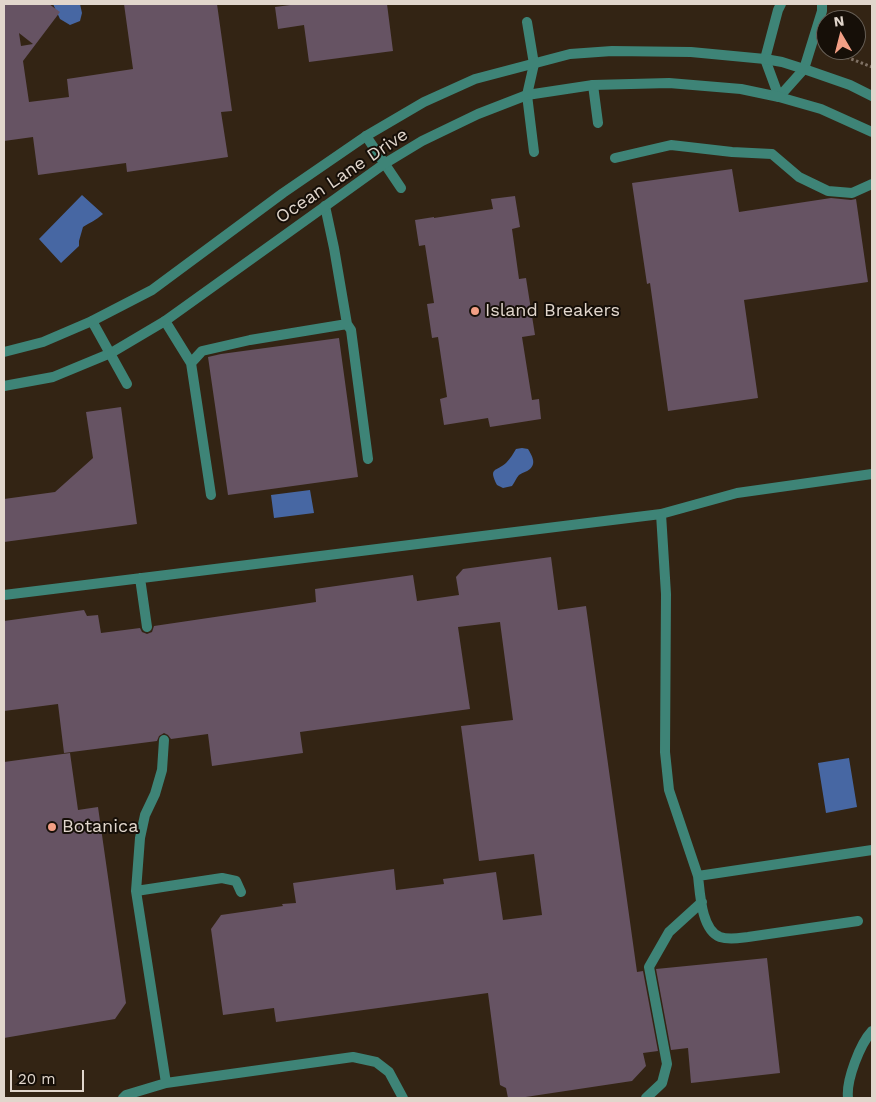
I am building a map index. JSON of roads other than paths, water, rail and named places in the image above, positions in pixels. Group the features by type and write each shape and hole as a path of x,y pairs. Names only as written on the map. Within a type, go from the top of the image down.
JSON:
{"street":[{"path":"781,4 765,59 779,97 804,68 822,11 822,4"},
{"path":"528,22 534,64 527,95 534,152"},
{"name":"Ocean Lane Drive","path":"4,352 43,342 92,321 152,290 283,193 366,136 424,102 475,79 570,54 612,51 691,52 765,59 804,68 850,85 872,96"},
{"name":"Ocean Lane Drive","path":"4,386 53,377 111,352 165,321 384,164 422,141 478,114 527,95 593,85 669,83 741,89 821,109 872,132"},
{"path":"593,85 598,123"},
{"path":"366,136 401,188"},
{"path":"616,158 671,145 732,152 772,154 799,177 828,192 852,193 872,184"},
{"path":"325,206 347,324 351,330 368,459"},
{"path":"92,321 111,352 127,384"},
{"path":"165,321 191,363 211,495"},
{"path":"191,363 202,351 250,340 347,324"},
{"path":"4,595 661,514 738,493 872,474"},
{"path":"661,514 666,594 665,752 669,790 698,876 703,913 709,928 718,936 731,939 858,921"},
{"path":"140,578 147,627"},
{"path":"164,740 162,770 155,794 145,815 140,838 136,891 166,1083"},
{"path":"698,876 872,850"},
{"path":"136,891 222,878 236,881 241,892"},
{"path":"646,1098 662,1083 667,1064 649,967 669,932 702,902"},
{"path":"848,1098 847,1091 856,1059 872,1031"},
{"path":"123,1098 166,1083 353,1057 376,1062 389,1072 403,1098"}],"water":[{"path":"53,4 80,4 82,13 80,21 70,25 60,19"},
{"path":"82,195 103,214 83,227 79,246 61,263 39,239"},
{"path":"516,449 528,449 531,453 533,459 532,467 519,475 512,486 503,488 497,485 493,475 494,471 506,463"},
{"path":"310,490 314,513 274,518 271,495"},
{"path":"849,758 857,807 826,813 818,763"}],"place":[{"name":"Island Breakers","path":"475,311"},
{"name":"Botanica","path":"52,827"}]}
